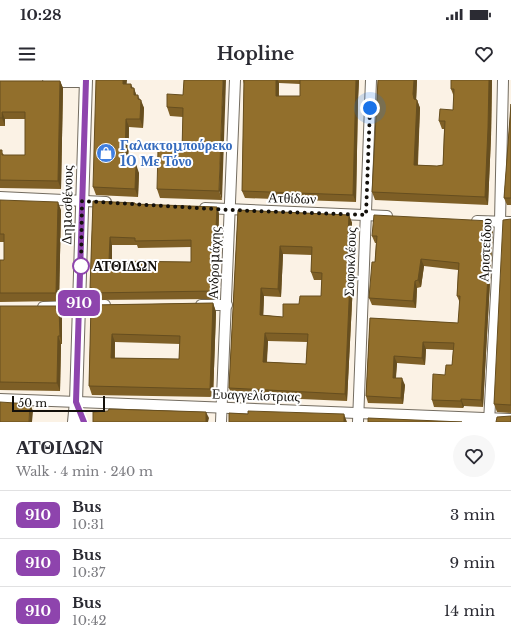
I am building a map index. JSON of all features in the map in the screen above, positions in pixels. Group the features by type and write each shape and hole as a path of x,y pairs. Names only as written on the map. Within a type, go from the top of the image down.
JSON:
{"street":[{"name":"Ανδρομάχης","path":"221,422 227,305 235,80"},
{"name":"Σοφοκλέους","path":"358,417 371,80"},
{"name":"Αριστείδου","path":"490,420 500,222 503,80"},
{"path":"39,82 86,81"},
{"name":"Δημοσθένους","path":"74,422 76,402 86,81"},
{"path":"0,198 114,203"},
{"name":"Ατθίδων","path":"191,208 397,216"},
{"path":"469,220 511,222"},
{"path":"32,307 118,305"},
{"path":"188,305 227,305"},
{"name":"Ευαγγελίστριας","path":"0,399 222,408 358,417 490,420 511,419"},
{"path":"76,402 84,422"}],"building":[{"path":"96,80 123,80 123,84 131,84 131,88 134,88 134,95 138,95 138,99 141,100 140,119 126,119 125,164 136,164 135,189 93,187"},
{"path":"184,80 223,80 219,191 157,189 158,150 182,151 183,108 167,107 167,94 183,95"},
{"path":"244,80 276,80 276,96 300,96 300,80 356,80 353,195 242,191"},
{"path":"378,80 414,80 413,94 414,99 417,100 414,165 437,166 443,165 445,121 439,121 440,109 453,110 454,89 451,89 451,80 489,80 485,197 372,192"},
{"path":"0,81 60,81 58,181 0,180 0,150 2,150 2,155 25,155 25,112 2,112 2,118 0,118"},
{"path":"511,104 511,198 504,198"},
{"path":"0,200 58,202 56,293 0,293 0,260 4,260 4,234 0,234"},
{"path":"93,201 217,207 213,291 91,293 92,288 90,288","holes":["110,237 135,238 135,241 191,240 191,262 109,261"]},
{"path":"238,210 349,215 347,255 351,256 345,394 229,388","holes":["280,246 312,247 311,272 322,273 321,296 300,296 299,304 283,304 283,317 260,315 261,288 278,289","265,333 308,334 306,364 263,362"]},
{"path":"374,215 491,221 481,400 432,400 433,374 445,375 446,365 452,365 454,343 423,342 422,358 394,356 393,378 402,378 401,398 366,396 370,318 458,323 460,296 457,296 459,263 421,259 418,280 415,281 413,301 369,298 372,262 375,262 377,236 372,236"},
{"path":"511,219 511,405 494,404 503,220"},
{"path":"213,303 210,389 89,386 91,305","holes":["112,334 180,336 179,359 111,358"]},
{"path":"0,306 56,306 56,309 59,309 60,336 58,336 57,383 0,382"},
{"path":"0,402 30,404 29,422 0,422"},
{"path":"109,409 206,412 206,422 93,422 93,412 108,411"},
{"path":"248,411 344,414 344,422 229,422 229,413 248,414"},
{"path":"511,416 511,422 496,422 497,417"},
{"path":"368,418 462,422 368,422"}],"bus line":[{"name":"910","path":"84,422 76,402 86,80"}],"place":[{"name":"Γαλακτομπούρεκο 10 Με Τόνο","path":"106,153"},
{"name":"ΑΤΘΙΔΩΝ","path":"81,266"}],"route":[{"path":"81,266 80,267 82,201 230,210 366,215 370,108"}]}
